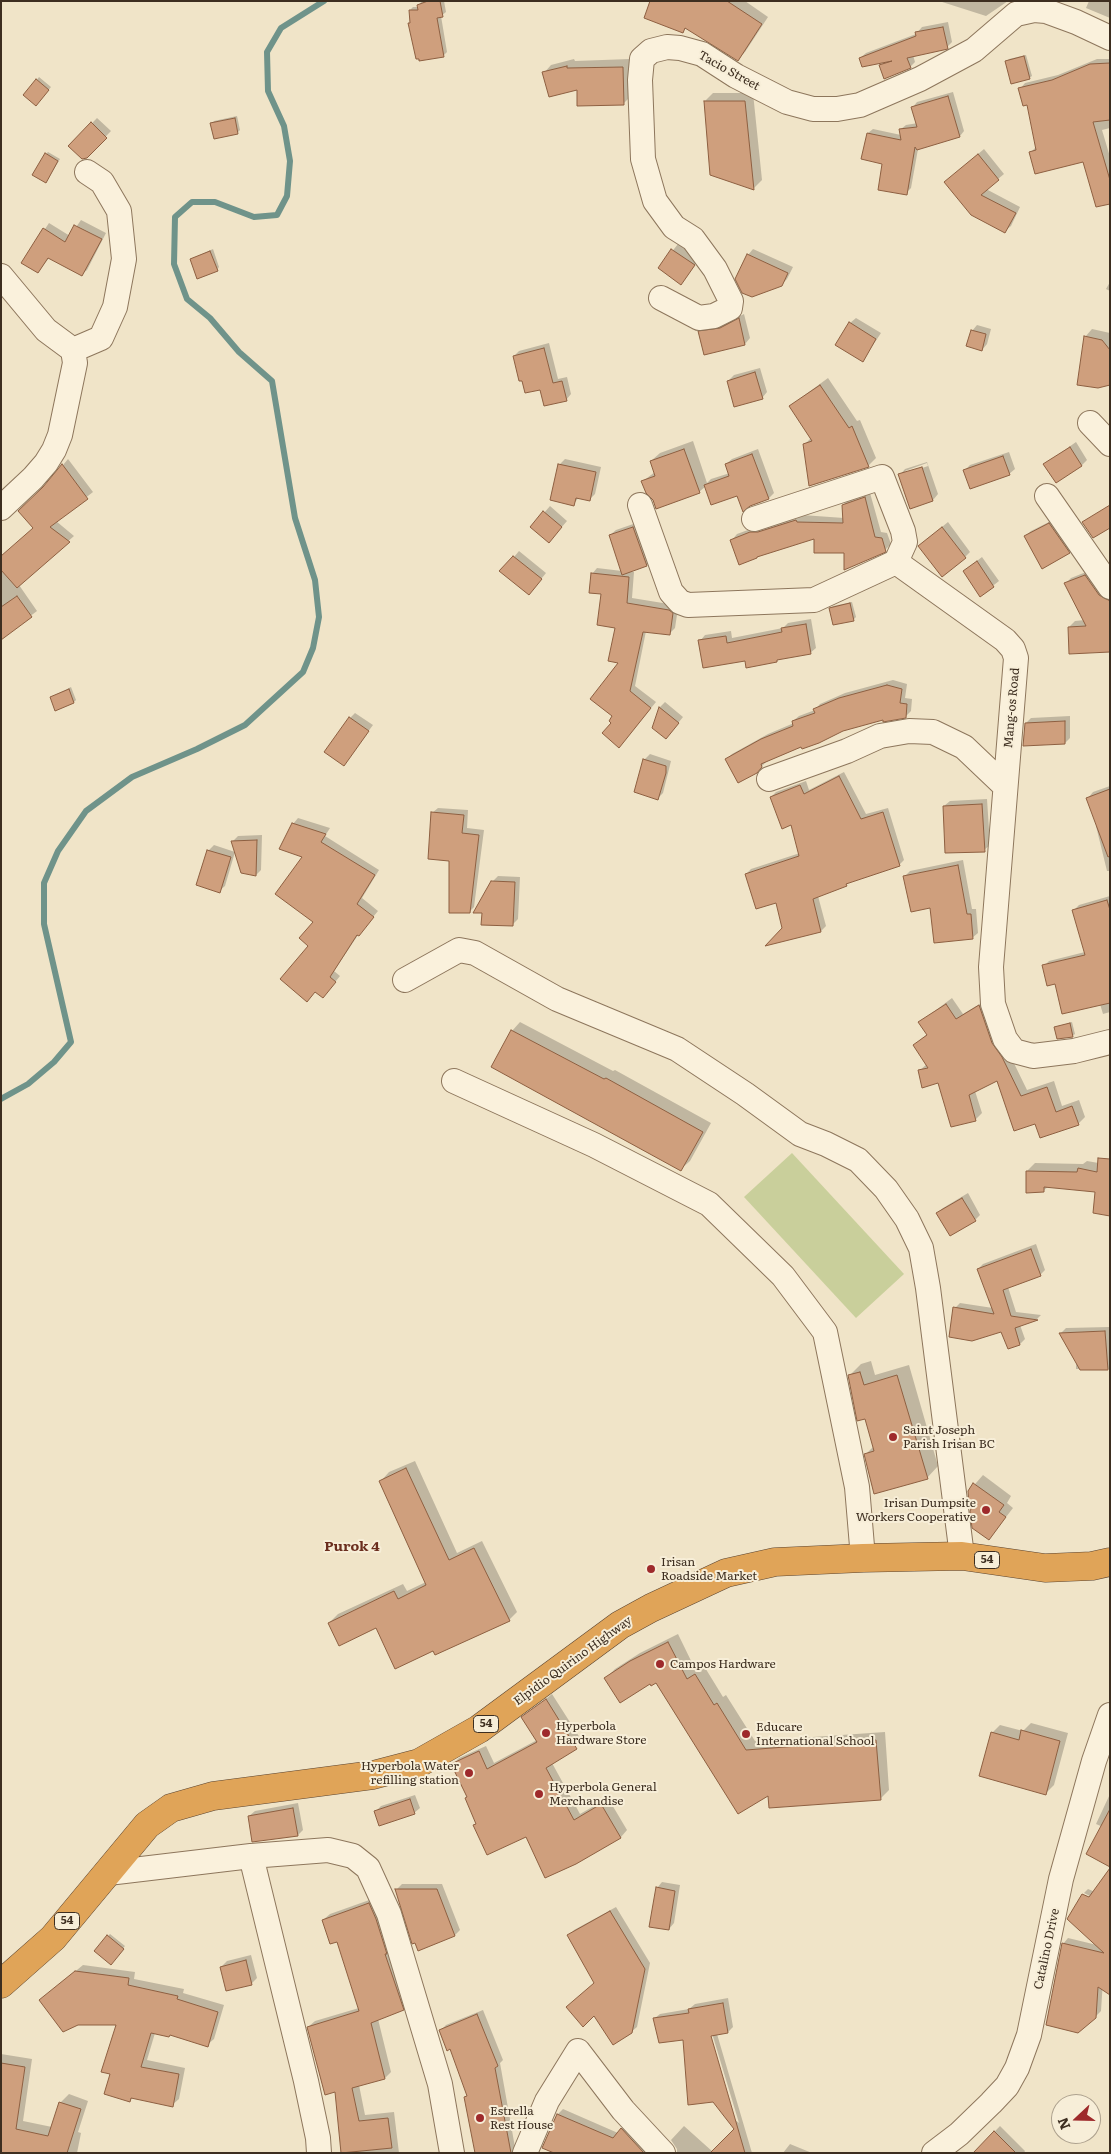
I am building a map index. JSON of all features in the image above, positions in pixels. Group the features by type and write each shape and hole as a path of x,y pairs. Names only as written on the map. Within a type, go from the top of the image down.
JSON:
{"highway":[{"name":"Elpidio Quirino Highway","path":"1,1984 53,1938 147,1825 171,1808 213,1796 373,1775 419,1763 480,1729 620,1625 651,1608 726,1573 775,1562 862,1558 962,1556 1045,1568 1092,1566 1110,1562"}],"street":[{"name":"Tacio Street","path":"661,298 699,318 714,316 730,308 730,301 715,269 699,246 693,239 674,227 655,201 642,159 640,80 642,59 651,51 667,47 680,48 702,54 736,76 787,102 813,109 838,109 860,105 920,79 974,50 1016,14 1034,10 1046,12 1076,22 1110,38"},
{"path":"73,350 101,338 115,307 124,258 119,211 102,182 87,172"},
{"path":"1,276 46,330 73,350 76,364 60,435 54,450 33,478 1,508"},
{"path":"1090,423 1110,444"},
{"path":"640,504 670,592 680,602 688,605 814,600 896,562 905,542 903,531 882,477 754,519"},
{"path":"1047,496 1110,587"},
{"name":"Mang-os Road","path":"896,562 1005,640 1013,649 1016,658 991,967 993,1004 1004,1039 1014,1051 1033,1056 1074,1051 1110,1042"},
{"path":"769,779 847,751 880,736 909,731 933,732 964,747 1005,786"},
{"path":"405,980 459,950 476,953 557,999 677,1049 800,1134 826,1144 858,1160 886,1189 907,1219 921,1248 928,1288 962,1556"},
{"path":"454,1081 594,1145 708,1204 783,1276 825,1332 857,1487 862,1558"},
{"name":"Catalino Drive","path":"934,2153 959,2134 991,2103 1007,2086 1017,2068 1029,2034 1062,1879 1094,1761 1110,1715"},
{"path":"108,1873 251,1856 328,1850 353,1856 368,1868 389,1914 440,2084 452,2153"},
{"path":"251,1856 306,2081 318,2138 319,2153"},
{"path":"525,2153 547,2101 578,2051 623,2110 662,2153"}],"green space":[{"path":"792,1153 904,1274 856,1318 744,1197"}],"building":[{"path":"428,1 440,1 443,17 437,18 444,57 419,61 419,59 416,59 408,23 410,23 409,10 418,10 417,5"},
{"path":"650,1 727,1 762,24 738,61 685,28 683,33 644,18"},
{"path":"943,27 948,49 907,58 911,68 884,79 879,65 892,61 862,67 859,58 916,36 915,32"},
{"path":"1024,56 1030,79 1011,84 1005,61"},
{"path":"1110,63 1110,120 1093,122 1110,180 1110,204 1096,207 1083,162 1035,174 1029,152 1036,150 1027,105 1023,106 1018,88 1052,80 1090,64"},
{"path":"567,66 567,68 623,67 624,105 577,106 577,90 549,97 542,72"},
{"path":"36,79 49,90 36,106 23,95"},
{"path":"948,96 960,137 917,150 915,147 907,195 878,190 882,164 861,159 867,133 901,140 899,129 917,127 911,107"},
{"path":"704,101 745,101 754,190 710,175"},
{"path":"235,118 238,134 214,139 210,123"},
{"path":"91,122 107,138 87,158 82,159 68,146"},
{"path":"45,153 58,161 46,183 32,175"},
{"path":"978,154 999,180 981,195 1016,213 1005,233 971,215 944,182"},
{"path":"74,225 102,239 82,276 48,258 38,273 21,263 43,228 65,242"},
{"path":"671,249 695,265 681,285 658,268"},
{"path":"210,251 218,271 197,279 190,259"},
{"path":"747,254 788,273 782,286 752,297 742,293 735,279"},
{"path":"739,318 745,345 704,355 698,331 720,328"},
{"path":"849,322 876,339 863,362 835,345"},
{"path":"971,330 986,334 982,351 966,346"},
{"path":"1084,336 1102,340 1110,350 1110,385 1098,388 1077,385"},
{"path":"544,348 553,383 562,381 567,401 544,406 540,390 525,393 522,381 519,381 513,356"},
{"path":"755,372 763,399 734,407 727,381"},
{"path":"820,385 849,428 852,426 869,467 809,486 803,444 812,441 789,406"},
{"path":"1070,447 1082,466 1056,483 1043,464"},
{"path":"684,449 700,493 656,509 653,500 646,493 641,481 655,476 650,461"},
{"path":"752,454 769,499 750,506 743,512 737,496 711,505 704,485 729,476 725,464"},
{"path":"1003,456 1010,475 970,489 963,470"},
{"path":"62,464 88,499 50,527 70,542 17,588 1,570 1,556 33,528 18,511 43,487"},
{"path":"558,464 596,472 590,501 576,498 574,506 550,500"},
{"path":"922,467 933,501 910,509 898,474"},
{"path":"865,497 875,537 882,538 886,552 844,570 844,553 814,553 814,539 757,557 739,565 730,540 750,532 758,532 796,520 797,522 843,523 842,505"},
{"path":"1110,505 1110,528 1093,538 1082,522"},
{"path":"543,511 562,527 549,543 530,527"},
{"path":"1049,523 1070,553 1042,569 1024,536"},
{"path":"633,527 647,566 622,575 609,535"},
{"path":"942,527 966,558 942,577 918,546"},
{"path":"513,556 542,579 529,595 499,571"},
{"path":"977,561 994,587 980,597 963,571"},
{"path":"591,573 629,577 627,603 669,610 673,613 670,635 643,632 630,691 651,708 619,748 602,733 611,723 609,721 612,716 590,699 618,663 608,661 615,628 597,625 601,594 589,593"},
{"path":"1085,575 1099,595 1110,601 1110,652 1069,654 1068,627 1086,626 1064,583"},
{"path":"17,596 32,617 1,640 1,607"},
{"path":"850,603 854,621 833,625 829,608"},
{"path":"806,624 811,654 746,668 745,661 703,668 698,640 726,636 727,643 782,632 781,628"},
{"path":"887,685 902,689 900,703 907,704 906,718 883,722 883,720 843,731 819,743 802,749 801,747 761,764 762,767 757,773 738,783 725,759 761,739 793,726 792,721 815,713 813,709 839,698"},
{"path":"69,689 74,703 55,711 50,697"},
{"path":"659,707 679,723 666,739 652,728"},
{"path":"349,717 369,731 344,766 324,752"},
{"path":"1065,721 1065,744 1023,746 1025,723"},
{"path":"643,759 666,766 666,773 658,800 634,792"},
{"path":"839,776 861,819 883,812 900,866 846,884 847,886 813,899 821,932 765,946 782,928 776,903 756,909 745,874 799,856 791,825 782,829 770,797 800,785 804,794"},
{"path":"1110,789 1110,856 1108,857 1086,798"},
{"path":"982,804 985,852 945,853 943,806"},
{"path":"431,812 464,815 462,833 479,835 470,913 449,913 449,861 428,859"},
{"path":"292,823 326,834 321,842 375,875 357,904 374,917 359,936 357,935 330,977 336,982 323,998 315,992 307,1002 280,979 308,946 299,938 313,922 275,894 302,857 279,849"},
{"path":"257,840 256,876 241,873 231,841"},
{"path":"207,850 231,857 220,893 196,885"},
{"path":"958,865 967,914 971,914 973,939 934,943 930,908 911,912 903,876"},
{"path":"491,881 515,882 513,926 481,925 482,913 473,913"},
{"path":"1107,900 1110,910 1110,1003 1062,1014 1055,984 1047,986 1042,965 1085,955 1072,910"},
{"path":"946,1004 956,1019 979,1005 992,1043 1002,1057 1021,1096 1047,1087 1056,1112 1072,1106 1079,1125 1040,1138 1035,1124 1014,1131 997,1081 969,1095 976,1121 951,1127 938,1083 922,1088 918,1070 928,1068 913,1045 927,1035 918,1022"},
{"path":"1070,1023 1073,1037 1057,1039 1054,1027"},
{"path":"511,1030 604,1079 606,1078 703,1132 681,1171 491,1067"},
{"path":"1098,1158 1110,1159 1110,1216 1093,1213 1095,1192 1044,1187 1044,1192 1026,1193 1026,1171 1077,1172 1078,1168 1097,1172"},
{"path":"962,1198 976,1221 950,1236 936,1213"},
{"path":"1031,1249 1041,1276 1003,1290 1011,1316 1038,1320 1015,1328 1020,1345 1008,1349 1001,1332 972,1341 949,1337 953,1307 994,1314 977,1269"},
{"path":"1105,1331 1108,1370 1080,1370 1059,1333"},
{"name":"Saint Joseph Parish Irisan BC","path":"860,1372 864,1385 897,1375 928,1479 874,1494 864,1454 874,1451 865,1419 857,1421 848,1375"},
{"path":"406,1468 449,1560 474,1548 510,1621 435,1655 433,1651 395,1669 376,1628 339,1646 328,1623 394,1591 398,1599 426,1585 379,1481"},
{"name":"Irisan Dumpsite Workers Cooperative","path":"973,1483 1004,1505 999,1512 1006,1517 989,1540 972,1528 970,1511 972,1507 969,1505 968,1491"},
{"path":"668,1642 687,1679 695,1674 714,1705 717,1703 746,1750 876,1740 881,1800 769,1808 768,1796 738,1814 656,1683 651,1686 650,1684 620,1703 604,1678 630,1661"},
{"path":"546,1699 577,1749 546,1768 574,1820 601,1804 621,1838 576,1864 545,1878 526,1837 487,1855 473,1825 476,1824 465,1798 467,1797 451,1764 479,1751 487,1769 537,1742 521,1717"},
{"path":"1021,1730 1060,1741 1046,1795 979,1776 991,1732 1019,1740"},
{"path":"410,1799 415,1814 379,1826 374,1811"},
{"path":"293,1808 298,1836 252,1842 248,1816"},
{"path":"1110,1809 1110,1867 1086,1854"},
{"path":"1110,1868 1110,1995 1098,1987 1096,2018 1078,2033 1046,2025 1062,1943 1104,1953 1067,1919 1082,1894 1089,1897"},
{"path":"656,1887 675,1891 669,1930 649,1927"},
{"path":"395,1889 437,1889 455,1936 418,1951 415,1943 412,1944"},
{"path":"369,1903 376,1919 387,1954 385,1954 404,2010 371,2023 385,2079 352,2088 359,2121 388,2118 392,2148 341,2153 335,2092 325,2095 307,2027 359,2011 337,1942 330,1944 322,1920"},
{"path":"610,1911 645,1969 632,2033 613,2045 594,2016 583,2027 566,2007 594,1983 567,1935"},
{"path":"107,1935 124,1949 111,1965 94,1951"},
{"path":"246,1960 252,1985 226,1991 220,1967"},
{"path":"75,1971 129,1978 128,1985 178,1996 177,1999 218,2012 208,2047 170,2035 169,2037 151,2033 141,2067 179,2074 173,2107 131,2098 130,2102 104,2094 110,2074 101,2072 116,2025 78,2025 63,2032 39,2000"},
{"path":"723,2003 728,2033 711,2036 745,2153 710,2153 734,2129 713,2102 688,2105 683,2040 659,2043 653,2018 689,2013 688,2009"},
{"path":"477,2014 498,2066 495,2068 511,2153 475,2153 464,2097 467,2096 450,2049 447,2051 439,2030"},
{"path":"1,2063 25,2067 16,2129 48,2136 59,2102 81,2109 67,2153 1,2153"},
{"path":"557,2114 613,2138 621,2128 644,2153 554,2153 542,2148"},
{"path":"994,2131 1016,2153 973,2153"}],"waterway":[{"path":"1,1099 28,1084 54,1062 71,1042 44,924 44,883 58,851 86,811 132,777 197,749 245,725 303,672 313,648 319,617 315,580 295,518 272,381 239,352 210,318 187,299 174,264 175,217 192,202 215,202 254,217 277,215 287,196 290,161 284,126 268,91 267,52 281,28 324,1"}],"place":[{"name":"Saint Joseph Parish Irisan BC","path":"893,1437"},
{"name":"Irisan Dumpsite Workers Cooperative","path":"986,1510"},
{"name":"Irisan Roadside Market","path":"651,1569"},
{"name":"Campos Hardware","path":"660,1664"},
{"name":"Hyperbola Hardware Store","path":"546,1733"},
{"name":"Educare International School","path":"746,1734"},
{"name":"Hyperbola Water refilling station","path":"469,1773"},
{"name":"Hyperbola General Merchandise","path":"539,1794"},
{"name":"Estrella Rest House","path":"480,2118"}],"district":[{"name":"Purok 4","path":"352,1547"}]}
